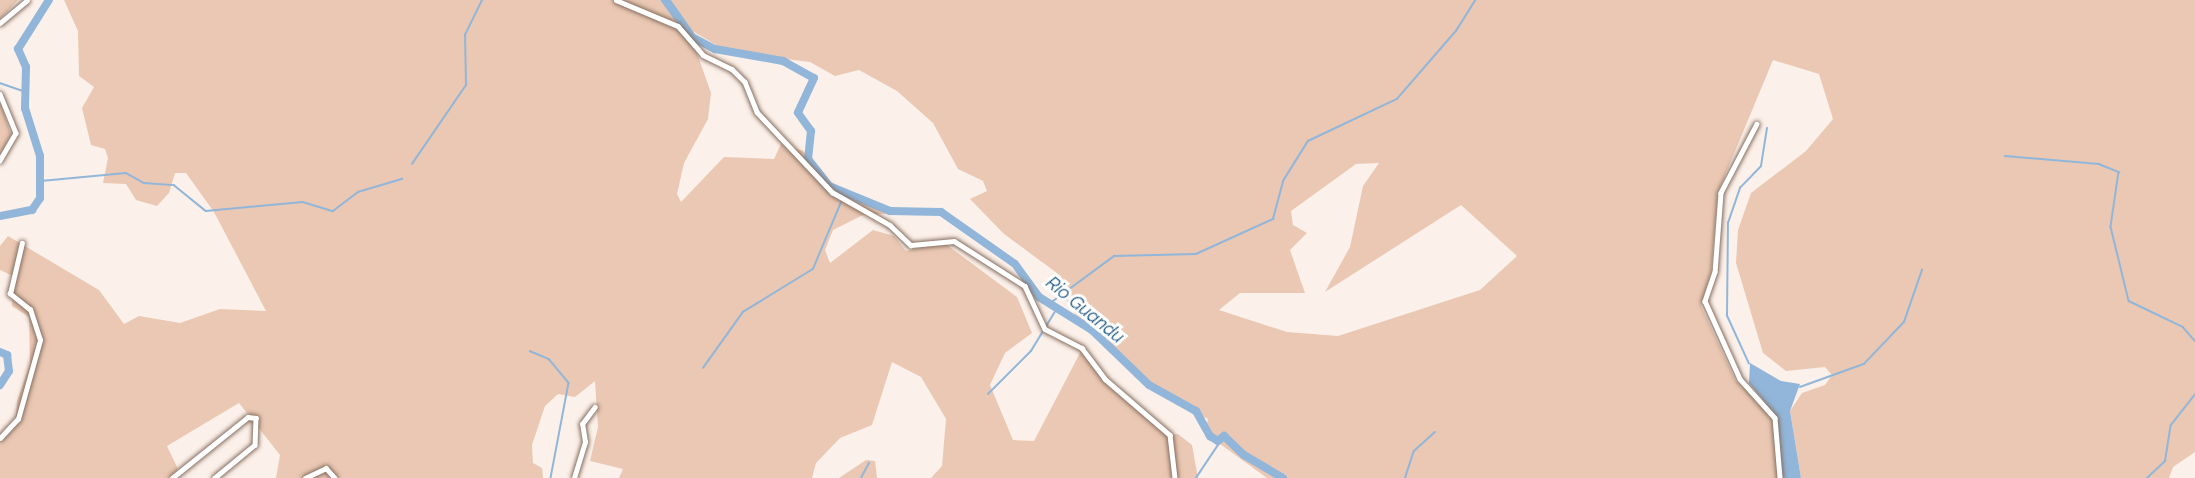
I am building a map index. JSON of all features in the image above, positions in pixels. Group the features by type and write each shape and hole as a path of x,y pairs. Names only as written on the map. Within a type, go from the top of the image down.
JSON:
{"street":[{"path":"0,23 27,0"},
{"path":"616,0 678,26 703,55 732,69 745,82 757,112 832,192 890,225 910,245 954,240 1008,273 1024,286 1046,330 1082,348 1105,379 1165,429 1176,478"},
{"path":"0,94 16,133 0,161"},
{"path":"1757,124 1721,193 1715,272 1705,301 1740,379 1776,418 1780,478"},
{"path":"0,438 18,419 40,340 30,310 10,294 22,243"},
{"path":"574,478 580,462 582,424 595,407"},
{"path":"172,478 248,417 256,418 255,445 215,478"},
{"path":"305,478 326,468 335,478"}],"shaded area":[{"path":"0,0 18,0 0,19"},
{"path":"64,0 660,0 693,42 711,93 708,119 684,163 677,194 681,202 724,157 774,159 781,144 803,151 830,185 901,213 863,215 833,230 825,250 830,263 873,230 894,236 906,251 943,242 1017,297 1032,333 1005,353 990,385 1013,440 1034,441 1081,351 1123,399 1165,434 1178,434 1192,445 1198,478 931,478 942,466 946,419 921,377 892,362 872,425 840,438 816,463 812,478 619,478 623,469 590,461 598,427 595,381 575,397 558,394 545,406 532,445 533,463 542,468 543,478 276,478 280,455 239,403 167,446 178,469 170,478 0,478 0,435 16,420 17,401 30,364 29,317 12,306 13,276 0,270 0,246 8,236 99,290 124,324 139,316 180,323 220,309 266,311 214,212 186,173 175,173 169,193 157,206 136,200 126,184 103,183 108,158 105,149 91,145 82,108 94,87 79,76 78,31"},
{"path":"669,0 2195,0 2195,452 2173,467 2169,478 1801,478 1790,411 1802,393 1825,385 1832,375 1825,367 1786,371 1763,353 1736,263 1738,230 1751,193 1806,151 1833,119 1819,74 1773,60 1718,192 1711,272 1701,306 1735,380 1777,417 1782,478 1267,478 1205,433 1208,419 1172,401 1078,319 1057,285 1061,276 1004,234 970,199 987,191 983,181 958,169 933,123 897,91 859,70 835,76 810,62 728,52 689,29","holes":["1379,163 1363,186 1350,247 1325,292 1461,205 1517,256 1480,290 1338,336 1287,332 1219,310 1240,293 1305,293 1290,250 1307,233 1293,225 1291,211 1356,164"]},
{"path":"0,101 11,135 0,155"},
{"path":"866,460 875,461 877,478 839,478"}],"water":[{"path":"660,0 669,0 680,24 674,19"},
{"path":"1750,363 1781,381 1800,384 1790,411 1801,478 1782,478 1777,417 1749,383"}],"waterway":[{"name":"Rio Guandu","path":"0,216 32,210 40,198 40,156 25,108 26,67 18,49 49,0"},
{"path":"412,164 466,85 465,35 482,0"},
{"name":"Rio Guandu","path":"666,0 692,37 715,49 783,61 814,78 798,113 811,131 808,159 829,186 890,211 941,212 1015,264 1039,297 1092,330 1149,385 1196,411 1210,436 1218,441 1224,436 1244,455 1283,478"},
{"path":"1049,304 1114,256 1196,254 1273,219 1283,181 1308,141 1397,99 1456,31 1475,0"},
{"path":"0,83 23,91"},
{"path":"1749,364 1727,316 1728,223 1740,188 1761,166 1767,128"},
{"path":"2005,156 2099,164 2119,172 2111,227 2129,301 2183,327 2195,341"},
{"path":"41,181 126,173 144,183 174,185 206,211 303,202 333,211 358,192 402,179"},
{"path":"703,368 743,312 813,269 842,200"},
{"path":"1800,387 1864,364 1904,322 1922,270"},
{"path":"988,394 1031,351 1056,310"},
{"path":"530,351 549,359 569,383 551,478"},
{"name":"Rio Guandu","path":"0,352 7,355 9,371 0,385"},
{"path":"2147,478 2165,461 2171,425 2195,394"},
{"path":"1405,478 1414,451 1435,432"},
{"path":"1196,478 1224,436"},
{"path":"861,478 869,463"}]}
